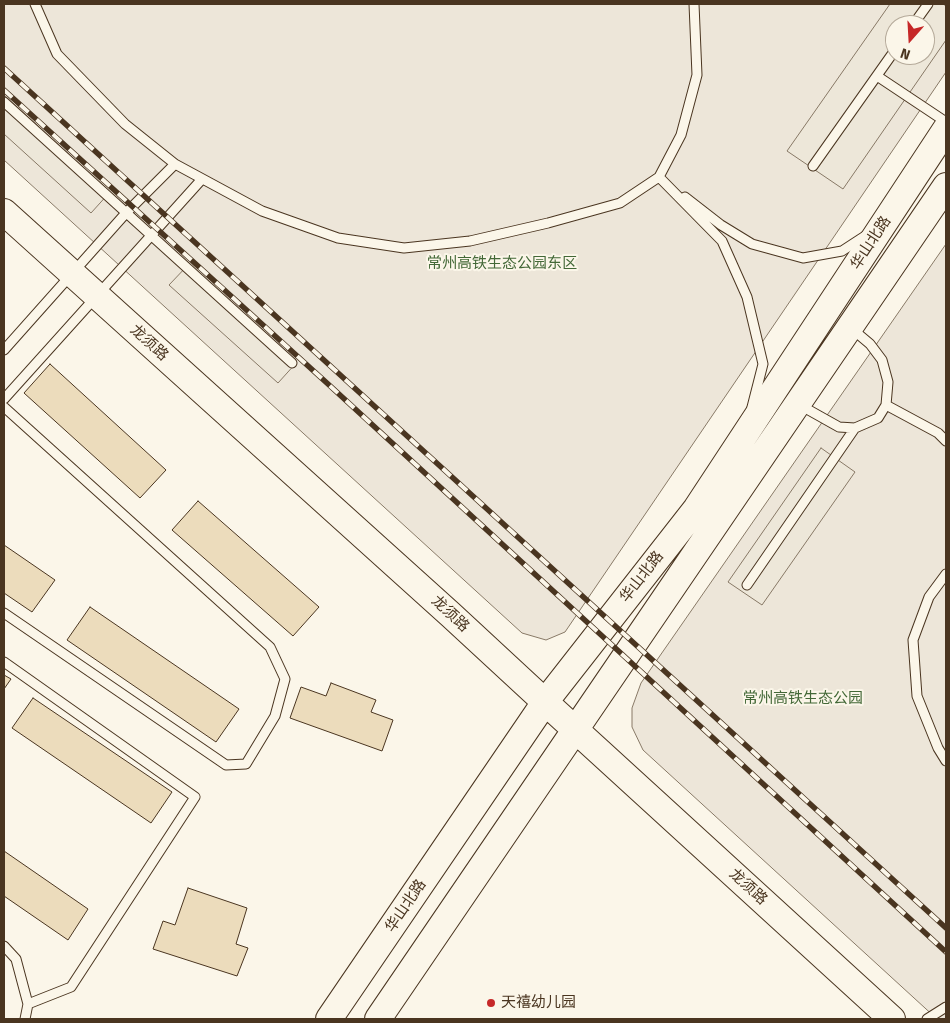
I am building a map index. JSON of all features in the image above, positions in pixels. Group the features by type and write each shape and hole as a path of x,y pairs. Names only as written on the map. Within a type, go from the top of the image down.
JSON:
{"main road":[{"name":"华山北路","path":"329,1019 545,702 696,509 946,129"},
{"name":"华山北路","path":"378,1019 946,186"},
{"name":"龙须路","path":"4,212 451,615 892,1019"}],"lane":[{"path":"35,4 57,54 124,124 175,164 262,211 338,238 404,248 470,241 557,221 620,203 659,177 681,135 697,75 694,4"},
{"path":"920,15 928,4"},
{"path":"813,166 885,64"},
{"path":"877,76 946,122"},
{"path":"4,102 292,363"},
{"path":"4,350 126,213 175,164"},
{"path":"659,177 722,225 752,244 803,258 842,251 884,223"},
{"path":"659,177 722,241 747,297 763,364 744,435"},
{"path":"4,399 202,179"},
{"path":"798,404 839,427 854,428 878,418 886,405 888,382 882,360 870,344 850,328"},
{"path":"886,405 938,433 946,440"},
{"path":"4,407 270,647 285,679 275,716 246,764 226,765 4,613"},
{"path":"747,585 854,428"},
{"path":"946,574 928,597 913,640 917,696 938,748 946,761"},
{"path":"4,662 195,797 71,987 28,1004"},
{"path":"4,946 16,958 28,1004 26,1019"},
{"path":"927,1019 946,1007"}],"green space":[{"name":"常州高铁生态公园东区","path":"4,4 946,4 946,72 565,632 546,640 522,633 4,160"},
{"name":"常州高铁生态公园","path":"946,244 946,1019 937,1019 643,750 632,727 632,708 641,683"}],"shaded area":[{"path":"890,4 943,4 946,6 946,40 935,56 935,15 885,15 885,65 929,65 843,189 787,151"},
{"path":"4,95 110,192 91,213 4,134"},
{"path":"189,264 297,362 278,383 169,285"},
{"path":"821,448 855,472 762,605 728,582"}],"building":[{"path":"50,364 166,470 140,498 24,393"},
{"path":"198,501 319,607 293,636 172,530"},
{"path":"4,545 55,580 32,612 4,593"},
{"path":"90,607 239,709 216,742 67,640"},
{"path":"4,675 11,679 4,689"},
{"path":"331,683 376,700 371,712 393,720 382,751 290,718 301,687 326,696"},
{"path":"33,698 172,792 151,823 12,728"},
{"path":"4,851 88,909 68,940 4,896"},
{"path":"188,888 247,908 236,944 248,948 237,976 153,949 163,921 175,925"}],"railway":[{"path":"4,68 946,928"},
{"path":"4,90 328,384 946,952"}],"place":[{"name":"天禧幼儿园","path":"491,1003"}]}
